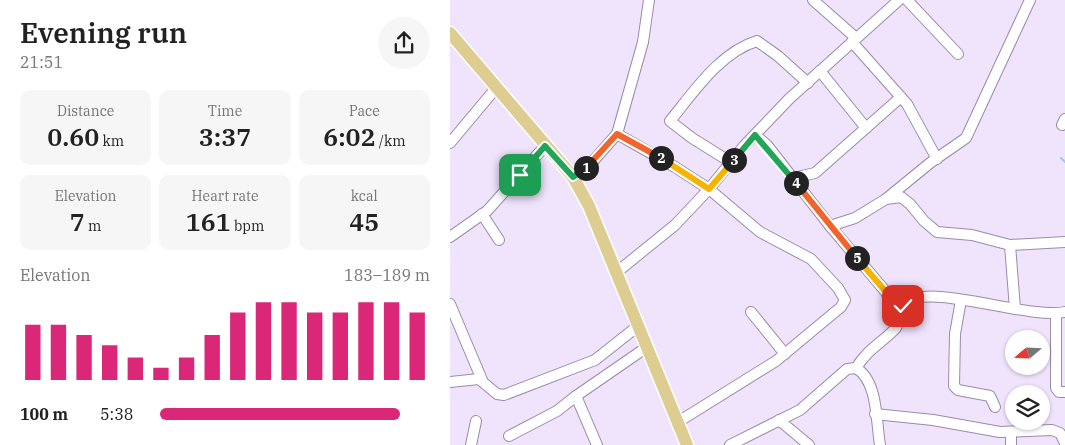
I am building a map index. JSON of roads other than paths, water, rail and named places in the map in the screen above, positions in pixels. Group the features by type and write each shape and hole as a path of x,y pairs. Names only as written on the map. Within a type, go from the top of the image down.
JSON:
{"main road":[{"path":"451,35 573,177 589,206 687,445"}],"street":[{"path":"573,177 587,168 617,134 643,42 649,0"},
{"path":"813,0 854,40 901,97 916,118 937,159"},
{"path":"617,272 656,243 709,189 755,135 820,71 899,0"},
{"path":"907,0 958,54"},
{"path":"830,226 854,218 886,199 966,138 1030,0"},
{"path":"732,163 692,138 670,121 697,88 722,63 747,45 757,41 778,56 808,83"},
{"path":"820,71 866,128"},
{"path":"450,143 496,88"},
{"path":"792,178 815,173 901,97"},
{"path":"617,134 676,166 709,189 760,232 812,259 844,296 845,302 841,307 785,354 678,422"},
{"path":"755,135 886,292 899,322"},
{"path":"450,237 482,214 545,146"},
{"path":"886,199 901,198 908,202 924,221 937,232 978,236 1010,245 1065,242"},
{"path":"482,214 499,240"},
{"path":"1010,245 1015,309"},
{"path":"730,445 800,410 847,369 856,368 870,349 894,331 899,322 903,306 910,300 927,297 1060,313 1056,388 1059,392 1065,392"},
{"path":"960,300 955,334 954,386 958,390 990,396 996,406"},
{"path":"450,304 482,380 497,394 515,391 595,360 638,326"},
{"path":"751,312 785,354"},
{"path":"509,436 557,411 647,347"},
{"path":"856,368 868,379 880,445"},
{"path":"450,382 466,379 482,380"},
{"path":"576,396 597,445"},
{"path":"875,414 1011,432 1052,430 1060,433 1065,443"},
{"path":"779,420 809,445"},
{"path":"471,445 476,421"},
{"path":"1010,445 1011,432"}],"waterway":[{"path":"1061,158 1065,162"}]}
